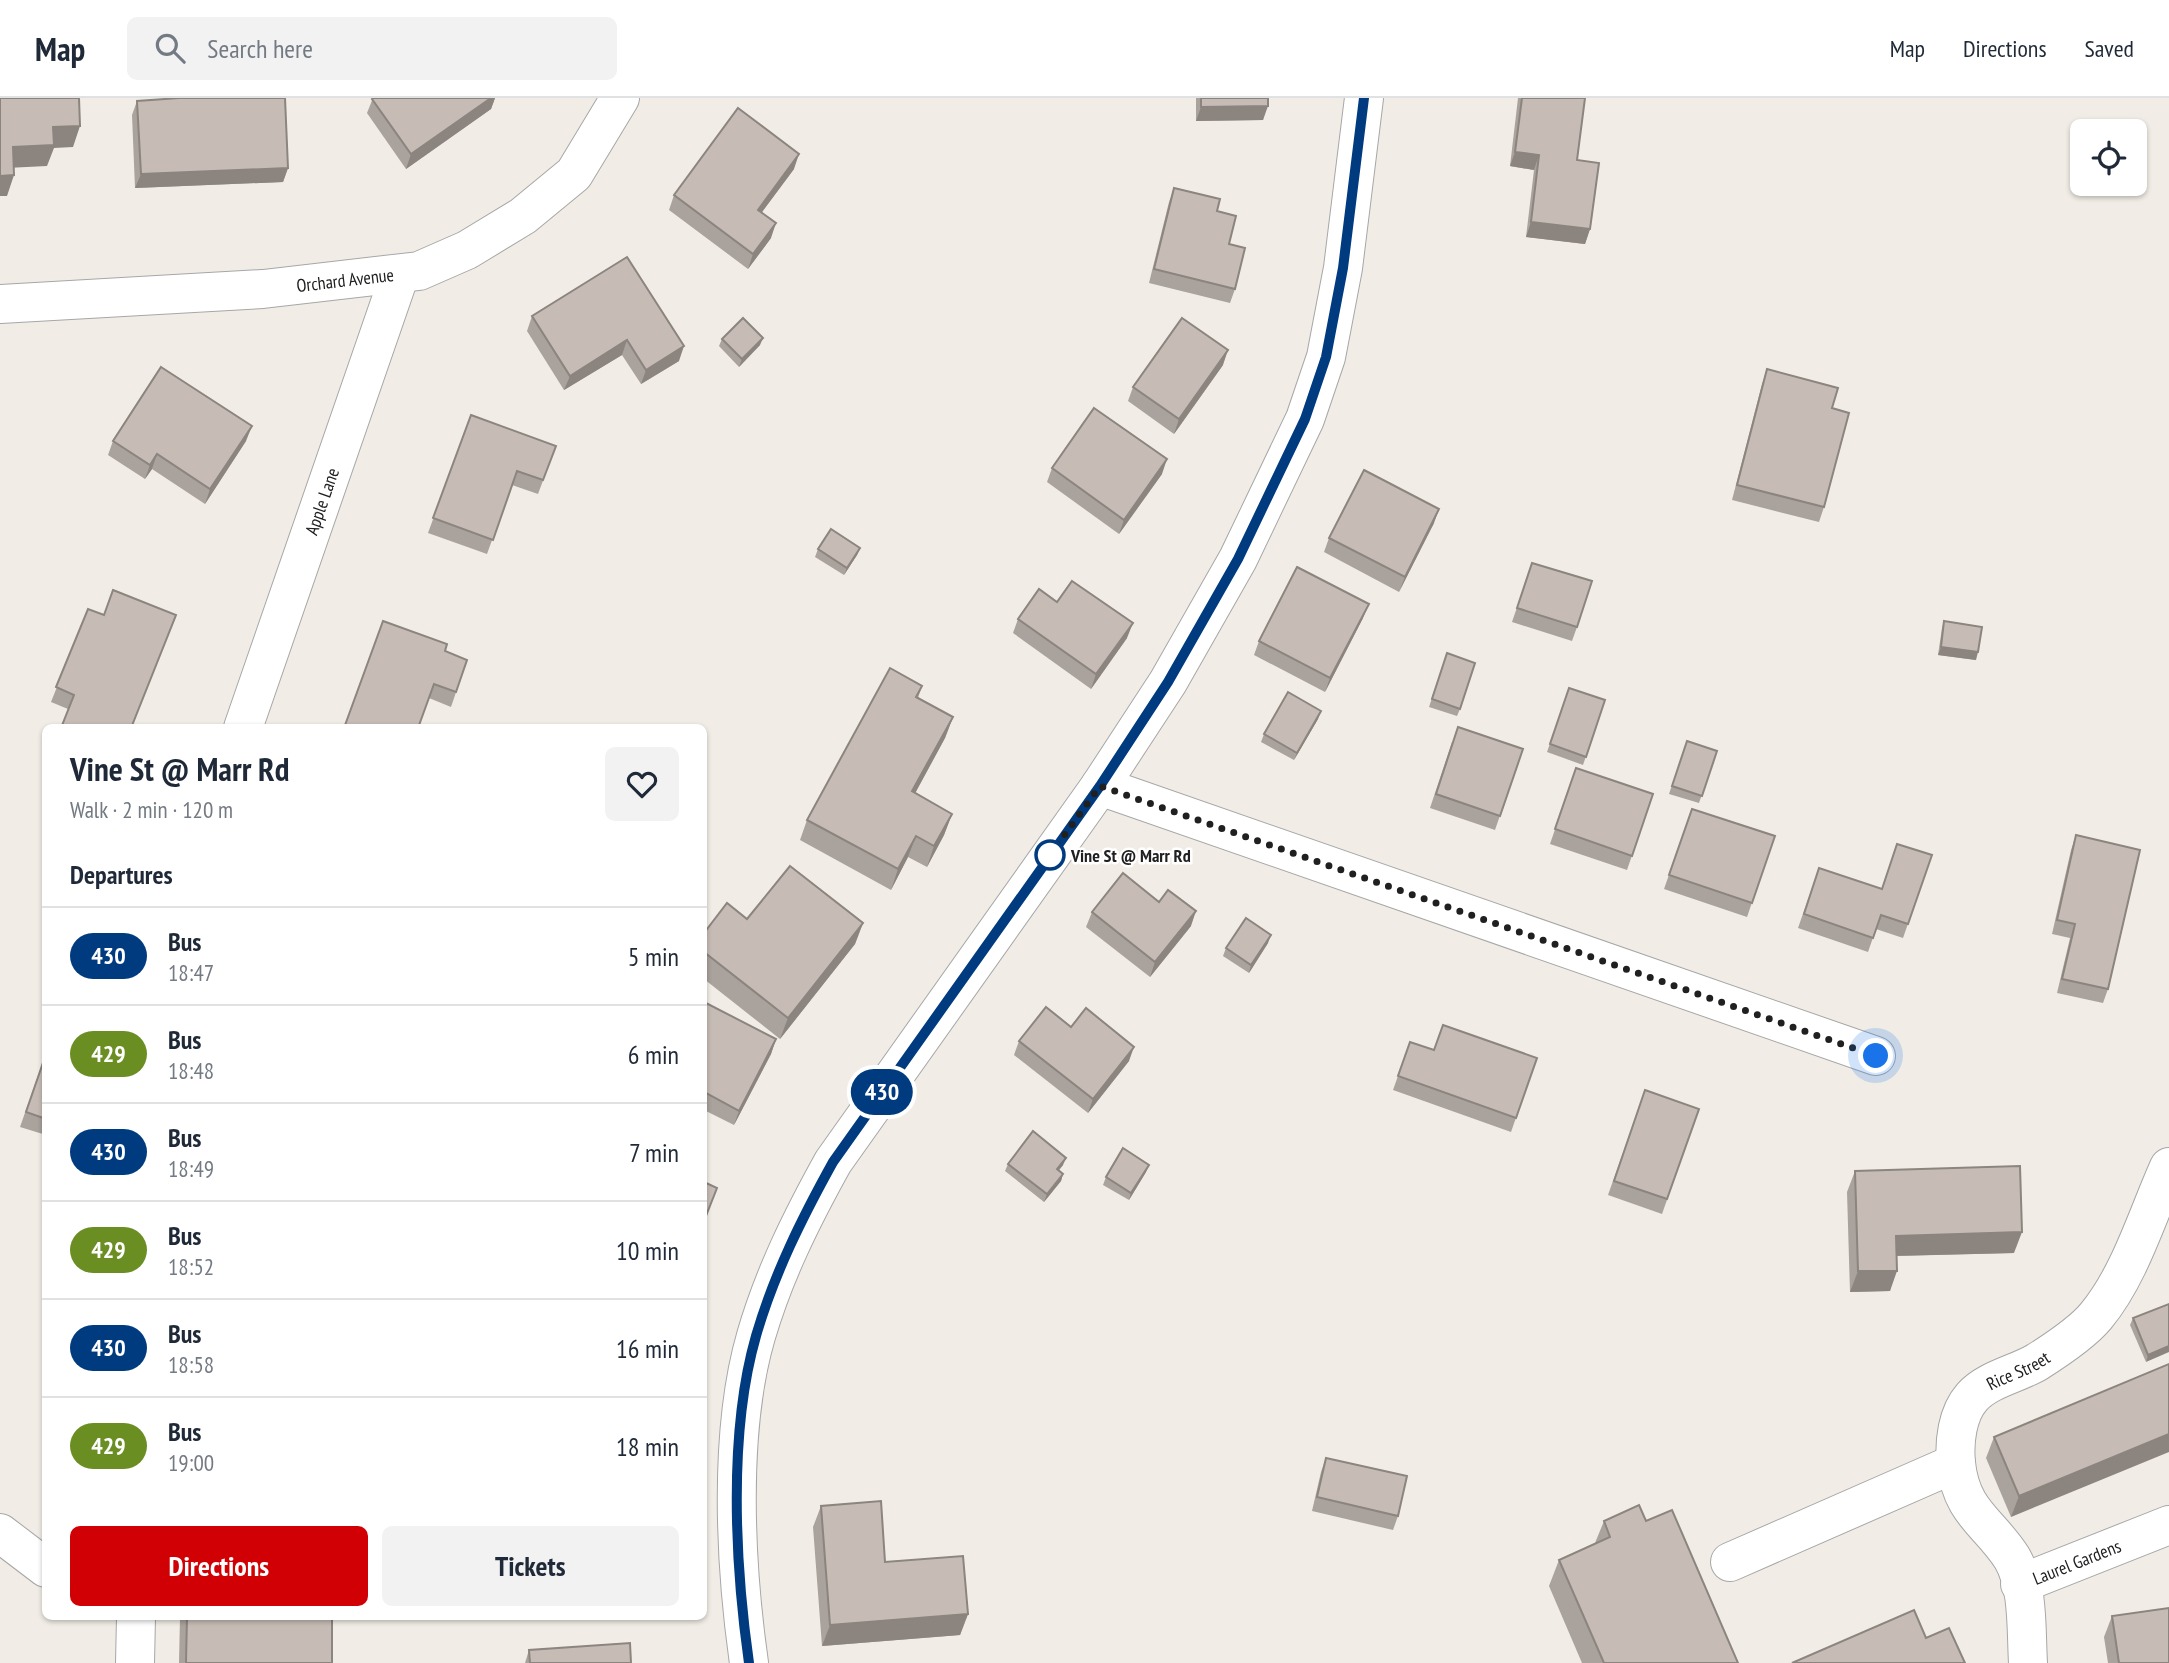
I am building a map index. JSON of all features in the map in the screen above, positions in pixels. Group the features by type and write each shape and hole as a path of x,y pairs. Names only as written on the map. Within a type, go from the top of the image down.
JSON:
{"street":[{"name":"Orchard Avenue","path":"0,304 263,289 419,271 467,250 523,216 574,174 620,98"},
{"path":"749,1663 739,1593 739,1455 745,1390 755,1338 776,1276 803,1216 833,1162 1100,786 1168,682 1238,559 1305,419 1326,357 1341,280 1362,135 1364,98"},
{"name":"Apple Lane","path":"244,724 400,274"},
{"path":"1100,786 1876,1056"},
{"name":"Rice Street","path":"2020,1584 2012,1559 1983,1526 1963,1494 1956,1463 1958,1423 1972,1397 2002,1377 2036,1362 2095,1317 2117,1284 2169,1167"},
{"path":"1730,1562 1956,1463"},
{"name":"Laurel Gardens","path":"2028,1663 2024,1601 2020,1584 2169,1525"},
{"path":"0,1533 42,1565"},
{"path":"135,1663 136,1620"}],"building":[{"path":"0,98 79,98 80,126 53,127 54,145 13,147 14,175 0,176"},
{"path":"179,98 285,98 288,168 141,174 137,101"},
{"path":"373,98 491,98 411,154"},
{"path":"1201,98 1268,98 1268,106 1201,107"},
{"path":"1522,98 1585,98 1577,160 1599,163 1590,229 1531,222 1539,155 1515,152"},
{"path":"738,108 799,154 758,210 776,223 753,254 674,195"},
{"path":"1174,188 1220,199 1217,211 1236,216 1229,244 1245,248 1235,289 1154,269"},
{"path":"627,257 684,346 646,370 627,340 570,376 532,316"},
{"path":"743,318 763,338 742,359 722,339"},
{"path":"1182,318 1228,350 1179,419 1133,387"},
{"path":"161,367 252,426 210,489 157,454 150,465 113,441"},
{"path":"1767,369 1838,388 1832,408 1849,413 1824,507 1737,485"},
{"path":"1094,408 1167,459 1124,520 1052,468"},
{"path":"471,415 556,446 543,480 517,471 493,540 433,518"},
{"path":"1364,470 1439,509 1405,577 1329,538"},
{"path":"831,529 860,548 847,568 818,549"},
{"path":"1532,563 1592,581 1577,627 1517,608"},
{"path":"1297,567 1369,604 1330,678 1259,641"},
{"path":"1072,581 1133,623 1096,674 1018,619 1039,589 1057,602"},
{"path":"113,590 176,615 133,724 63,724 74,695 56,687 88,609 104,615"},
{"path":"383,621 447,644 445,651 467,660 456,692 434,684 419,724 345,724"},
{"path":"1944,621 1982,627 1978,652 1941,647"},
{"path":"1447,653 1475,663 1460,709 1432,699"},
{"path":"890,668 922,686 916,697 953,717 912,791 952,814 934,846 916,836 898,869 807,820"},
{"path":"1569,688 1605,700 1586,757 1550,744"},
{"path":"1288,692 1321,711 1297,753 1264,734"},
{"path":"1458,727 1523,749 1500,816 1436,794"},
{"path":"1687,741 1717,751 1702,796 1672,786"},
{"path":"1576,768 1653,794 1632,856 1555,829"},
{"path":"1692,809 1775,836 1752,903 1669,875"},
{"path":"2076,835 2140,850 2108,989 2062,979 2075,924 2057,920"},
{"path":"1897,844 1932,855 1908,924 1881,915 1873,938 1804,914 1819,868 1882,889"},
{"path":"790,866 863,923 788,1018 707,954 707,929 727,903 747,919"},
{"path":"1123,873 1159,902 1168,890 1196,911 1155,962 1092,912"},
{"path":"1246,918 1271,935 1251,965 1226,948"},
{"path":"707,1004 776,1039 739,1111 707,1094"},
{"path":"1046,1007 1071,1027 1086,1008 1134,1047 1093,1099 1019,1041"},
{"path":"1443,1025 1537,1058 1516,1118 1398,1076 1410,1042 1434,1050"},
{"path":"42,1066 42,1118 26,1112"},
{"path":"1645,1090 1699,1109 1667,1199 1614,1181"},
{"path":"1033,1131 1066,1158 1057,1169 1063,1174 1047,1194 1008,1164"},
{"path":"1123,1148 1149,1165 1131,1193 1106,1177"},
{"path":"2020,1166 2022,1232 1896,1236 1897,1271 1858,1271 1855,1171"},
{"path":"707,1183 717,1188 707,1213"},
{"path":"2169,1304 2169,1346 2148,1355 2133,1318"},
{"path":"2169,1364 2169,1434 2019,1496 1994,1437"},
{"path":"1326,1458 1407,1476 1398,1516 1317,1497"},
{"path":"881,1501 885,1562 963,1556 968,1614 830,1625 821,1506"},
{"path":"1639,1505 1646,1521 1672,1510 1738,1663 1604,1663 1559,1560 1610,1537 1604,1521"},
{"path":"2169,1608 2169,1663 2119,1663 2112,1616"},
{"path":"1914,1610 1926,1638 1949,1628 1965,1663 1792,1663"},
{"path":"187,1620 332,1620 332,1663 186,1663"},
{"path":"630,1643 631,1663 530,1663 529,1650"}],"bus line":[{"name":"430","path":"749,1663 739,1593 739,1455 745,1390 755,1338 776,1276 803,1216 833,1162 973,961 1100,786 1168,682 1238,559 1305,419 1326,357 1343,268 1362,135 1364,98"}],"place":[{"name":"Vine St @ Marr Rd","path":"1050,855"}],"route":[{"path":"1050,855 1100,786 1876,1056"}]}
